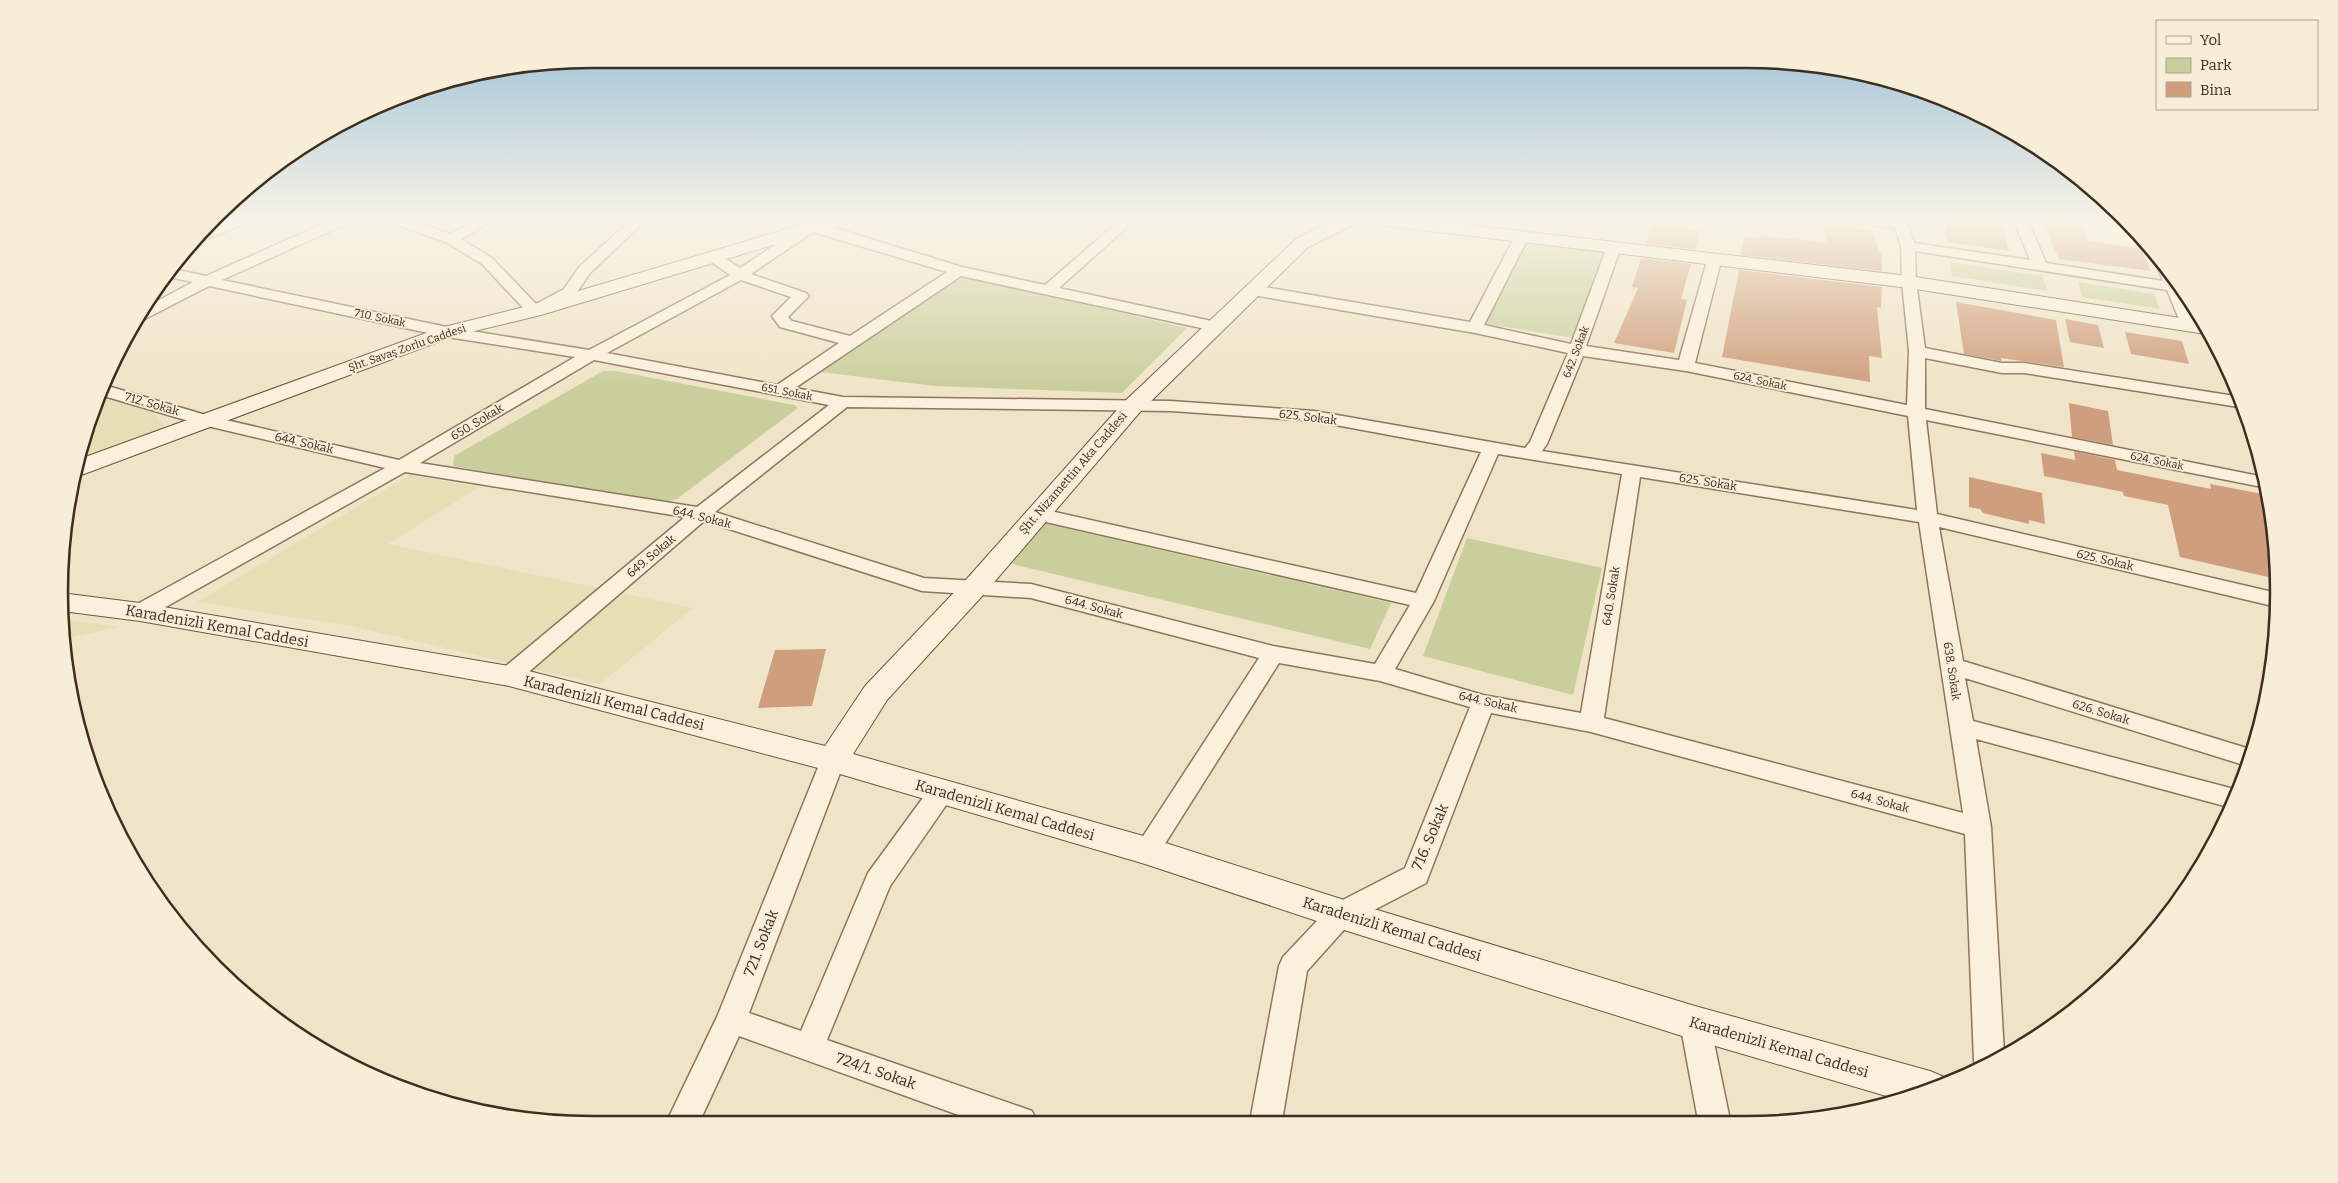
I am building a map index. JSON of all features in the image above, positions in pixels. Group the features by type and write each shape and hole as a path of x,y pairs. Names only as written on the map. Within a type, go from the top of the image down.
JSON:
{"street":[{"name":"710. Sokak","path":"183,276 447,332"},
{"path":"149,311 220,276"},
{"path":"501,276 534,311 570,292 580,276"},
{"name":"Şht. Savaş Zorlu Caddesi","path":"83,466 447,332 534,311 647,276"},
{"name":"650. Sokak","path":"140,612 402,466 591,354 736,276"},
{"path":"746,276 801,296 780,316 786,324 852,342"},
{"path":"780,390 952,276"},
{"path":"984,276 1215,326"},
{"path":"1048,290 1064,276"},
{"name":"Şht. Nizamettin Aka Caddesi","path":"833,760 876,694 974,588 1132,407 1267,276"},
{"path":"1475,328 1501,276"},
{"name":"642. Sokak","path":"1529,454 1538,444 1577,350 1604,276"},
{"path":"1686,366 1710,276"},
{"path":"1854,276 1908,282 2198,327"},
{"name":"638. Sokak","path":"1908,276 1916,351 1916,413 1928,518 1978,827 1989,1055"},
{"path":"2106,276 2172,286"},
{"name":"624. Sokak","path":"1253,290 1475,328 1577,350 1686,366 2258,481"},
{"path":"2179,296 2189,326"},
{"name":"651. Sokak","path":"447,332 591,354 843,402 1132,407"},
{"path":"1916,351 2002,368 2024,368 2235,402"},
{"name":"712. Sokak","path":"107,391 205,420"},
{"name":"649. Sokak","path":"509,676 701,514 843,402"},
{"name":"625. Sokak","path":"1132,407 1171,406 1314,416 1492,448 1928,518 2270,598"},
{"name":"644. Sokak","path":"205,420 402,466 701,514 922,584 1031,591 1273,654 1381,673 1483,703 1591,723 1978,827"},
{"path":"1381,673 1423,601 1492,448"},
{"name":"640. Sokak","path":"1591,723 1632,469"},
{"path":"1037,514 1423,601"},
{"name":"Karadenizli Kemal Caddesi","path":"68,603 140,612 509,676 833,760 1147,851 1341,914 1695,1023 1918,1087"},
{"path":"1147,851 1273,654"},
{"name":"626. Sokak","path":"1952,666 2244,756"},
{"name":"716. Sokak","path":"1267,1116 1293,966 1341,914 1416,875 1483,703"},
{"path":"1962,726 2228,797"},
{"name":"721. Sokak","path":"685,1116 731,1020 833,760"},
{"path":"809,1047 878,881 942,791"},
{"name":"724/1. Sokak","path":"731,1020 1004,1116"},
{"path":"1695,1023 1713,1116"}],"shaded area":[{"path":"104,398 154,413 165,425 152,434 85,458"},
{"path":"410,475 479,487 388,544 693,608 600,684 351,626 197,602"},
{"path":"69,620 118,627 70,637"}],"green space":[{"path":"961,276 1187,328 1122,393 934,386 821,372"},
{"path":"1510,276 1596,276 1574,338 1486,324"},
{"path":"1953,276 2043,276 2047,291"},
{"path":"2078,282 2154,294 2160,309 2082,297"},
{"path":"603,371 616,371 794,405 798,408 677,499 664,502 453,466 454,456"},
{"path":"1043,523 1391,603 1370,649 1008,563"},
{"path":"1467,538 1602,568 1573,695 1423,656"}],"building":[{"path":"1635,276 1688,276 1681,299 1687,300 1674,353 1614,343 1638,288 1632,287"},
{"path":"1738,276 1791,276 1882,287 1881,308 1877,307 1882,358 1869,356 1870,382 1722,357"},
{"path":"1956,302 2056,320 2064,367 2001,358 2002,361 1964,354"},
{"path":"2065,319 2098,325 2104,348 2070,342"},
{"path":"2125,332 2182,341 2189,364 2131,354"},
{"path":"2069,403 2108,411 2113,445 2072,437"},
{"path":"2074,451 2115,460 2117,470 2211,489 2210,484 2261,494 2266,523 2270,577 2180,557 2168,505 2124,496 2123,492 2044,476 2041,453 2075,460"},
{"path":"1969,477 2042,493 2045,524 2029,520 2029,524 1983,513 1980,509 1969,507"},
{"path":"826,649 812,706 758,708 775,650"}]}
